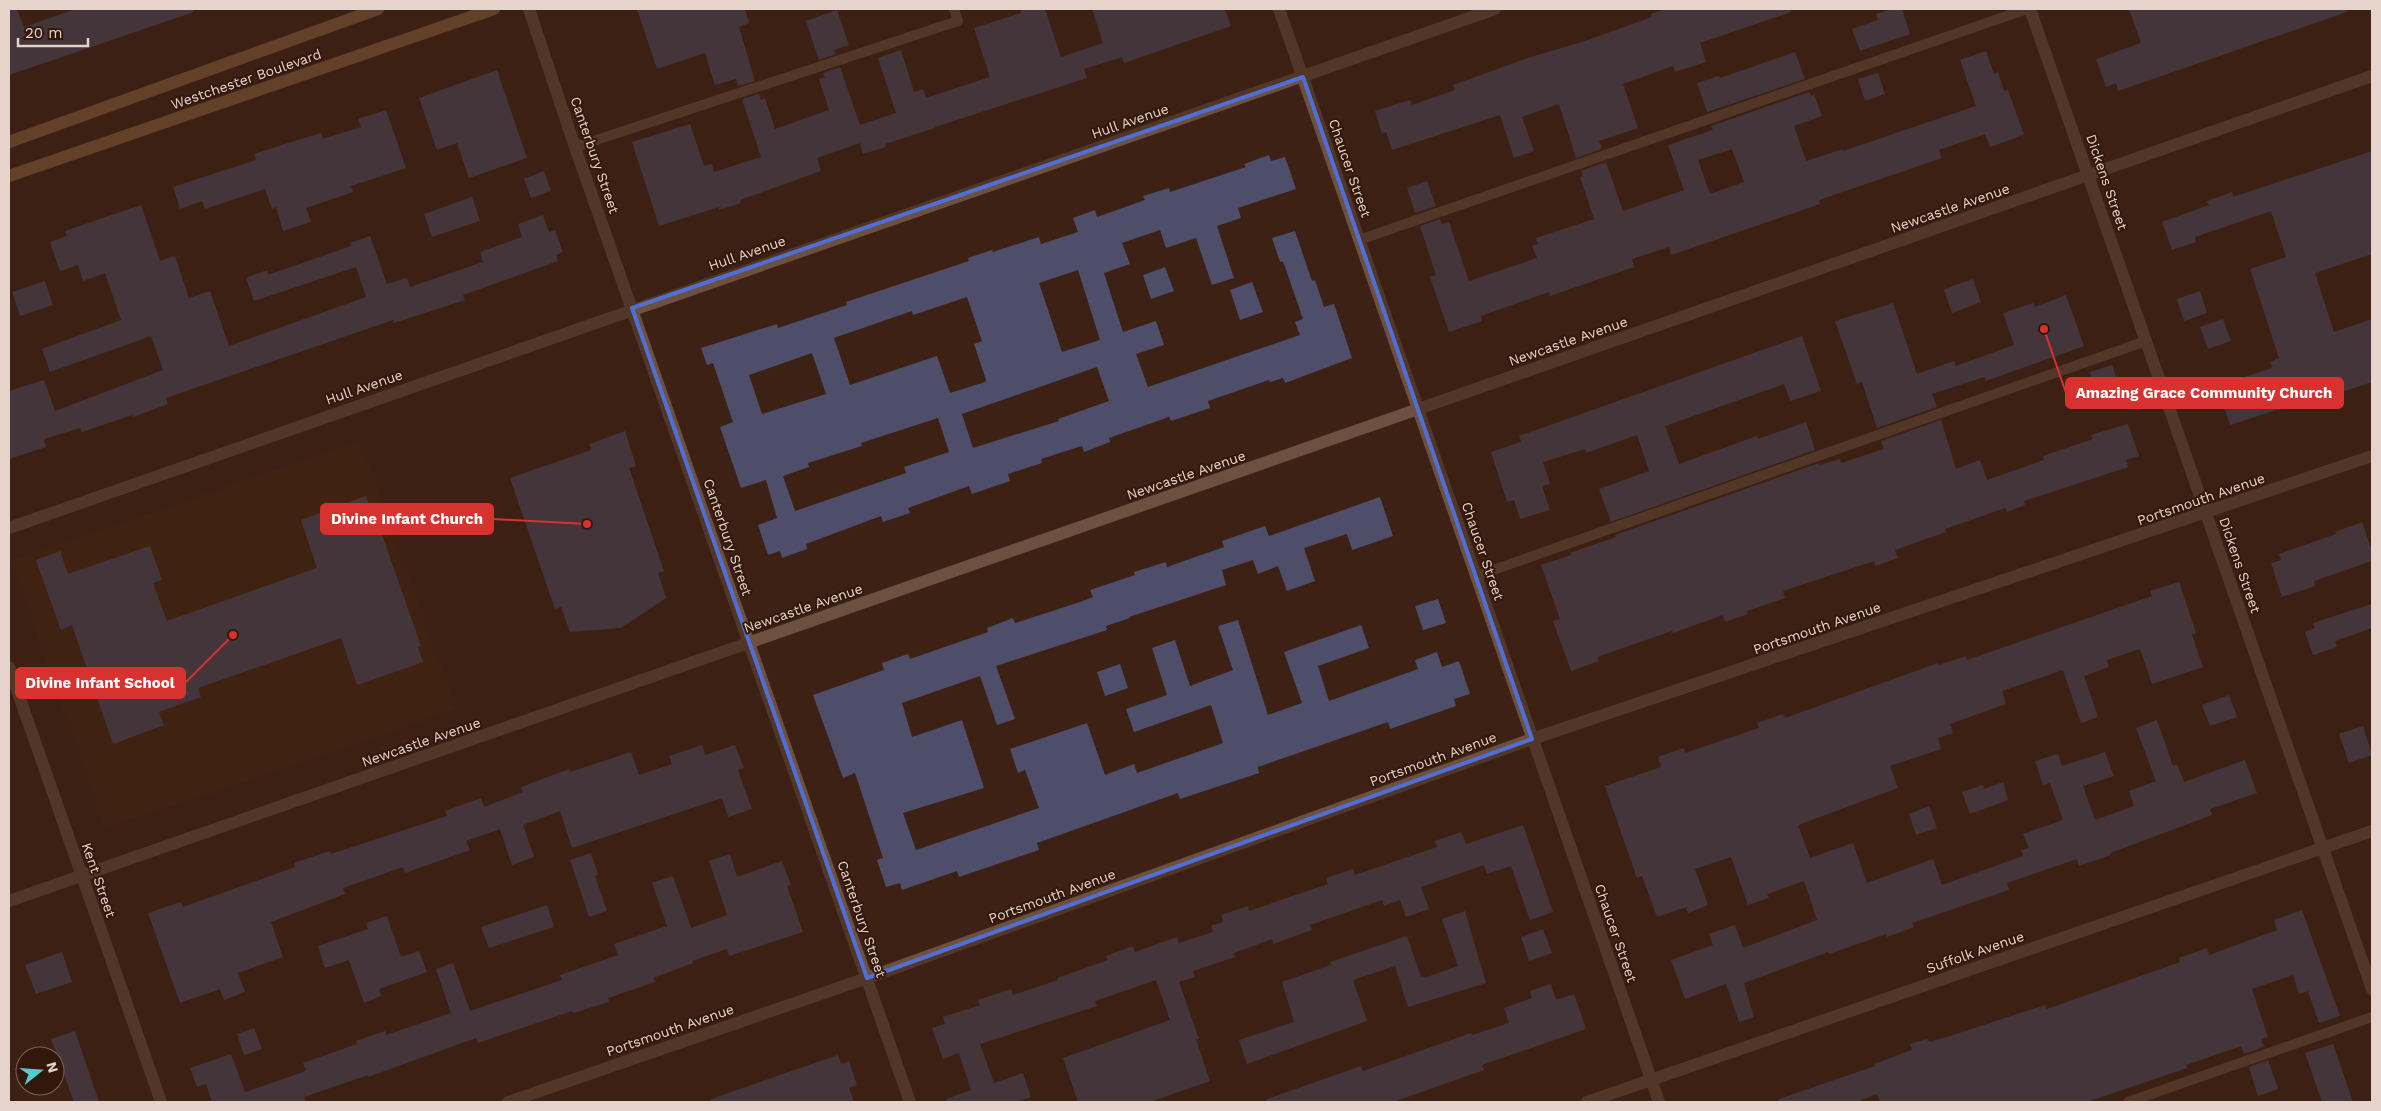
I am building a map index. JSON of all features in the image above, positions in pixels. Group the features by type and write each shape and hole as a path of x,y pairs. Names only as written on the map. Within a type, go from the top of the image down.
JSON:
{"street":[{"name":"Westchester Boulevard","path":"9,142 378,9"},
{"name":"Westchester Boulevard","path":"9,176 494,9"},
{"name":"Canterbury Street","path":"529,9 575,147 910,1102"},
{"name":"Chaucer Street","path":"1279,9 1658,1102"},
{"name":"Hull Avenue","path":"9,528 632,308 1495,9"},
{"name":"Dickens Street","path":"2029,9 2372,989"},
{"name":"Newcastle Avenue","path":"9,902 2372,76"},
{"name":"Portsmouth Avenue","path":"508,1102 867,978 1532,740 2372,456"},
{"name":"Kent Street","path":"9,667 161,1102"},
{"name":"Suffolk Avenue","path":"1587,1102 2372,831"}],"lane":[{"path":"575,147 958,21 954,9"},
{"path":"1359,240 2029,9"},
{"path":"1476,576 2146,341"},
{"path":"2128,1102 2372,1017"}],"highlighted area":[{"path":"1303,77 1532,739 867,978 632,308"}],"shaded area":[{"path":"360,441 456,709 207,795 104,827 11,561"}],"building":[{"path":"9,9 17,9 24,27 76,9 193,9 194,12 9,75"},
{"path":"637,9 745,9 749,23 739,27 755,81 738,86 736,79 715,85 705,53 657,69"},
{"path":"1020,9 1045,9 1061,57 1103,43 1092,9 1225,9 1231,26 1124,63 1122,57 1084,69 1087,78 885,144 886,147 863,154 860,143 817,158 821,171 740,200 741,203 719,210 719,207 659,226 632,142 690,124 704,166 712,164 714,172 761,157 742,99 759,94 761,100 765,98 775,129 829,110 819,79 825,77 823,73 840,67 860,125 896,113 878,58 901,50 914,92 923,89 926,98 990,77 974,28 1021,13"},
{"path":"1666,9 1790,9 1791,12 1700,43 1706,62 1675,72 1673,66 1623,84 1638,128 1599,141 1602,149 1576,158 1559,104 1522,117 1534,151 1514,158 1500,115 1392,150 1386,132 1382,134 1375,111 1410,100 1412,105 1455,90 1453,85 1531,57 1585,41 1652,17 1651,14"},
{"path":"1892,9 1902,9 1910,34 1860,51 1852,29 1878,20 1876,14"},
{"path":"2129,9 2347,9 2347,12 2118,91 2116,83 2106,87 2096,59 2141,43"},
{"path":"837,10 849,45 834,50 836,54 819,60 806,21"},
{"path":"1986,51 1994,74 1998,72 2004,91 2008,90 2024,135 1990,147 1985,134 1939,150 1942,158 1819,200 1820,204 1671,255 1669,247 1632,259 1634,267 1550,296 1549,292 1481,316 1482,321 1449,332 1430,277 1436,275 1420,226 1440,219 1442,224 1449,222 1469,281 1537,258 1532,246 1538,244 1536,238 1594,219 1580,177 1583,176 1581,171 1606,162 1623,211 1684,190 1668,145 1713,130 1711,126 1809,92 1811,96 1814,94 1822,116 1794,126 1806,161 1843,149 1843,151 1976,106 1960,60","holes":["1732,149 1744,182 1710,194 1698,160"]},
{"path":"1795,52 1805,79 1707,112 1697,83 1719,76 1720,78"},
{"path":"497,70 527,158 469,178 457,143 437,150 419,98"},
{"path":"1878,73 1885,94 1865,101 1858,79"},
{"path":"386,110 406,168 351,186 353,192 306,208 311,222 283,231 276,207 272,209 265,189 205,209 202,201 180,209 173,187 256,160 254,154 285,144 321,133 323,139 361,127 358,119"},
{"path":"2372,151 2372,254 2315,273 2334,332 2372,319 2372,382 2324,398 2323,395 2230,425 2217,386 2272,368 2270,362 2279,358 2250,269 2286,257 2271,211 2195,237 2196,242 2172,250 2162,222 2209,205 2207,201 2232,192 2233,197"},
{"path":"1269,155 1271,161 1285,157 1296,189 1238,208 1241,218 1217,226 1234,278 1212,285 1196,238 1166,248 1160,230 1122,243 1130,264 1104,273 1123,332 1156,321 1164,345 1136,354 1148,387 1300,335 1295,322 1303,319 1283,261 1280,262 1272,238 1295,231 1312,281 1315,280 1324,307 1334,304 1352,358 1285,383 1283,378 1270,382 1269,380 1208,401 1210,408 1171,421 1169,417 1109,438 1110,442 1084,452 1082,446 1041,459 1042,463 1008,474 1010,481 972,494 969,486 908,508 910,513 883,522 881,516 806,544 807,549 782,558 780,551 768,555 758,525 777,518 766,480 741,488 720,427 733,422 713,363 707,365 701,348 777,324 778,328 847,305 846,302 969,261 968,258 992,250 993,252 1039,237 1041,244 1078,232 1073,218 1095,210 1097,217 1145,200 1143,196 1169,188 1170,192 1246,167 1244,164","holes":["1078,270 1100,340 1062,352 1039,283","967,297 982,341 974,344 986,380 985,382 950,393 937,356 850,385 834,338 912,311 913,315","812,353 826,394 762,414 749,375","1097,367 1109,401 1058,419 1059,421 973,448 962,414","938,418 949,452 904,467 906,473 795,511 783,476 809,467 808,463 862,446 861,443"]},
{"path":"544,171 551,191 531,198 524,179"},
{"path":"1427,181 1436,206 1415,213 1407,188"},
{"path":"472,197 480,221 432,237 424,214"},
{"path":"141,205 160,261 175,256 189,298 210,291 229,346 366,297 356,267 254,301 246,278 267,270 268,275 351,246 350,243 370,236 387,284 407,278 410,287 483,262 480,252 522,237 518,224 543,215 549,232 555,230 563,252 556,255 558,261 463,295 465,300 394,323 393,320 166,398 168,404 133,417 132,415 82,432 80,428 44,439 46,447 9,459 9,391 44,380 55,411 163,370 151,336 50,372 42,349 121,320 105,273 83,281 78,265 60,271 50,242 67,236 65,231"},
{"path":"1165,267 1174,291 1151,299 1143,275"},
{"path":"1973,279 1981,302 1952,313 1944,289"},
{"path":"45,281 53,305 20,316 12,292"},
{"path":"1252,282 1263,312 1240,320 1230,290"},
{"path":"2200,291 2207,313 2184,321 2177,299"},
{"path":"2066,295 2084,346 1986,381 1984,377 1932,394 1937,407 1877,428 1862,382 1857,384 1835,321 1893,303 1917,374 1954,361 1956,366 2014,345 2003,313 2033,303 2035,307"},
{"path":"2223,319 2231,341 2208,349 2200,327"},
{"path":"1802,336 1821,391 1790,401 1784,384 1665,426 1679,464 1757,436 1758,439 1806,422 1815,450 1611,522 1599,489 1649,471 1637,435 1586,453 1585,449 1543,462 1550,484 1542,486 1550,510 1520,519 1514,500 1507,502 1491,452 1521,442 1519,436"},
{"path":"2112,365 2120,388 2097,396 2090,372"},
{"path":"1941,420 1956,469 1980,460 1987,480 2044,460 2043,456 2093,439 2091,435 2128,424 2139,456 2126,460 2128,467 2024,501 2025,505 2007,512 2005,508 1945,529 1946,532 1895,550 1898,558 1875,566 1874,561 1783,591 1785,598 1747,611 1748,614 1725,622 1723,615 1673,633 1672,631 1597,657 1599,661 1571,671 1553,621 1560,619 1541,565 1616,537 1615,535 1819,463 1820,465 1840,459 1841,463 1884,449 1881,441"},
{"path":"625,431 636,466 629,468 664,571 658,573 666,598 621,628 570,632 561,607 555,609 510,478 591,450 590,444"},
{"path":"366,496 372,513 374,512 421,646 418,647 423,662 357,685 341,638 198,688 201,697 159,712 164,725 113,744 72,625 61,630 36,560 60,551 68,574 150,546 162,580 153,583 167,621 317,568 301,520"},
{"path":"1380,497 1393,536 1352,550 1347,534 1304,548 1315,581 1287,591 1278,566 1258,574 1253,560 1222,570 1226,585 1129,617 1106,626 1107,630 996,666 1015,719 997,725 980,676 902,703 912,737 962,720 984,788 903,813 916,850 1039,808 1025,770 1018,773 1010,749 1087,723 1105,775 1134,764 1137,773 1223,743 1211,705 1134,732 1126,709 1167,695 1152,648 1175,640 1190,686 1233,670 1218,626 1238,620 1268,715 1302,703 1284,652 1361,625 1369,648 1318,666 1329,701 1418,669 1415,660 1437,652 1442,667 1459,661 1470,694 1454,699 1456,706 1390,729 1388,722 1258,767 1259,773 1180,799 1178,793 1037,843 1039,850 959,877 957,871 902,890 900,883 886,887 877,860 883,858 855,773 843,778 813,695 884,670 882,663 908,654 910,659 988,632 987,628 1013,618 1015,623 1080,602 1093,597 1090,590 1135,575 1134,572 1166,562 1167,567 1224,547 1222,541 1265,526 1269,536"},
{"path":"2362,522 2372,551 2372,561 2314,581 2315,586 2282,597 2271,563 2281,560 2279,554 2336,534 2335,532"},
{"path":"2179,582 2196,633 2192,635 2203,667 2152,684 2140,649 2107,660 2109,667 2084,676 2098,717 2081,723 2063,670 2002,691 2006,704 1950,724 1953,733 1938,738 1941,749 1890,766 1898,788 1798,825 1810,858 1853,843 1867,883 1933,859 1942,885 2023,856 2021,850 2029,848 2023,834 2063,820 2050,783 2043,785 2035,761 2058,754 2062,766 2105,752 2114,776 2083,786 2095,820 2134,806 2129,791 2156,781 2136,728 2157,720 2173,766 2177,764 2184,782 2245,760 2257,793 2210,809 2212,815 2110,853 2111,855 2079,866 2077,859 2007,883 2009,890 1912,923 1914,927 1887,937 1886,934 1829,954 1828,952 1744,983 1754,1017 1739,1022 1726,984 1685,999 1671,960 1713,945 1709,934 1735,925 1743,948 1817,920 1804,881 1767,894 1769,898 1748,905 1731,857 1695,869 1708,905 1688,913 1686,907 1657,917 1642,876 1637,878 1605,786 1661,767 1658,757 1684,748 1685,753 1759,728 1757,723 1783,714 1785,718 1938,663 1939,665 1966,656 1967,660 2152,596 2150,591"},
{"path":"1438,599 1446,623 1423,630 1415,606"},
{"path":"2372,604 2372,628 2335,641 2337,647 2313,655 2305,632 2315,628 2313,623"},
{"path":"1120,664 1128,688 1105,696 1097,672"},
{"path":"2229,695 2237,717 2210,726 2202,705"},
{"path":"2363,726 2372,755 2349,763 2339,734"},
{"path":"702,745 705,755 735,745 744,768 738,770 752,809 728,817 722,798 572,848 560,811 523,825 534,857 512,865 500,829 466,841 470,850 405,873 403,867 343,888 345,894 271,922 283,957 238,973 245,992 224,1000 220,989 180,1003 148,913 181,902 183,907 295,867 294,863 330,851 331,854 447,816 445,811 481,798 484,807 523,792 521,787 569,769 570,772 631,752 639,775 672,764 669,756"},
{"path":"2003,782 2008,800 1970,814 1962,792 1983,785 1984,789"},
{"path":"1929,806 1937,828 1916,835 1909,814"},
{"path":"1523,825 1553,912 1530,920 1511,866 1487,874 1484,865 1421,887 1429,909 1406,917 1400,900 1384,906 1382,900 1310,925 1312,930 1273,944 1272,939 1234,953 1235,957 1193,971 1195,977 1179,982 1199,1039 1196,1039 1210,1081 1150,1102 1078,1102 1063,1058 1170,1020 1156,980 1095,1001 1097,1006 980,1044 994,1083 1023,1073 1031,1097 1015,1102 947,1102 946,1099 971,1090 959,1053 943,1059 932,1028 945,1024 943,1017 980,1005 978,1000 1011,989 1013,995 1058,980 1057,978 1108,960 1106,956 1133,946 1135,952 1177,937 1179,943 1213,932 1211,926 1223,922 1221,915 1248,906 1249,911 1328,884 1326,878 1353,869 1355,875 1437,847 1435,841 1461,832 1466,844"},
{"path":"591,853 598,874 595,876 607,911 589,917 570,860"},
{"path":"730,854 737,877 782,861 791,885 787,886 803,932 729,956 727,949 692,961 693,963 653,978 655,982 608,998 609,1002 573,1013 572,1011 478,1043 476,1038 368,1077 368,1075 304,1097 306,1102 212,1102 206,1084 197,1087 190,1068 231,1054 245,1092 306,1071 303,1063 357,1044 356,1041 385,1031 386,1035 451,1013 436,969 453,963 470,1011 562,980 560,975 618,955 614,944 667,926 652,883 673,876 691,928 727,915 709,861"},
{"path":"547,905 554,927 489,948 481,927"},
{"path":"2302,910 2340,1016 2319,1023 2308,991 2299,994 2293,975 2252,989 2268,1037 2261,1039 2264,1047 2244,1054 2241,1046 2186,1065 2187,1068 2087,1102 1880,1102 1877,1094 1856,1102 1779,1102 1779,1099 1875,1066 1874,1064 1912,1050 1910,1044 1927,1039 1929,1042 2045,1005 2047,1009 2180,962 2179,958 2207,948 2209,955 2277,930 2274,920"},
{"path":"1465,911 1486,983 1408,1007 1395,966 1353,980 1367,1021 1247,1064 1239,1040 1294,1022 1282,982 1331,965 1330,962 1407,936 1421,977 1423,976 1424,978 1458,966 1442,919"},
{"path":"387,916 401,957 419,951 427,972 379,989 381,996 364,1003 349,960 325,968 318,946 368,929 366,923"},
{"path":"1543,929 1552,953 1529,961 1521,937"},
{"path":"62,952 72,982 36,994 25,965"},
{"path":"1551,984 1556,1000 1574,994 1586,1029 1482,1065 1484,1070 1393,1102 1267,1102 1267,1099 1361,1066 1363,1071 1471,1033 1472,1035 1509,1023 1504,1008 1532,998 1530,991"},
{"path":"254,1028 262,1049 244,1055 237,1034"},
{"path":"75,1031 99,1102 74,1102 65,1077 65,1046 54,1046 51,1039"},
{"path":"2333,1044 2353,1102 2322,1102 2305,1053"},
{"path":"838,1055 841,1064 849,1061 857,1085 849,1088 854,1102 711,1102 711,1099"},
{"path":"2268,1060 2278,1089 2258,1096 2249,1067"}],"place":[{"name":"Amazing Grace Community Church","path":"2044,329"},
{"name":"Divine Infant Church","path":"587,524"},
{"name":"Divine Infant School","path":"233,635"}]}
